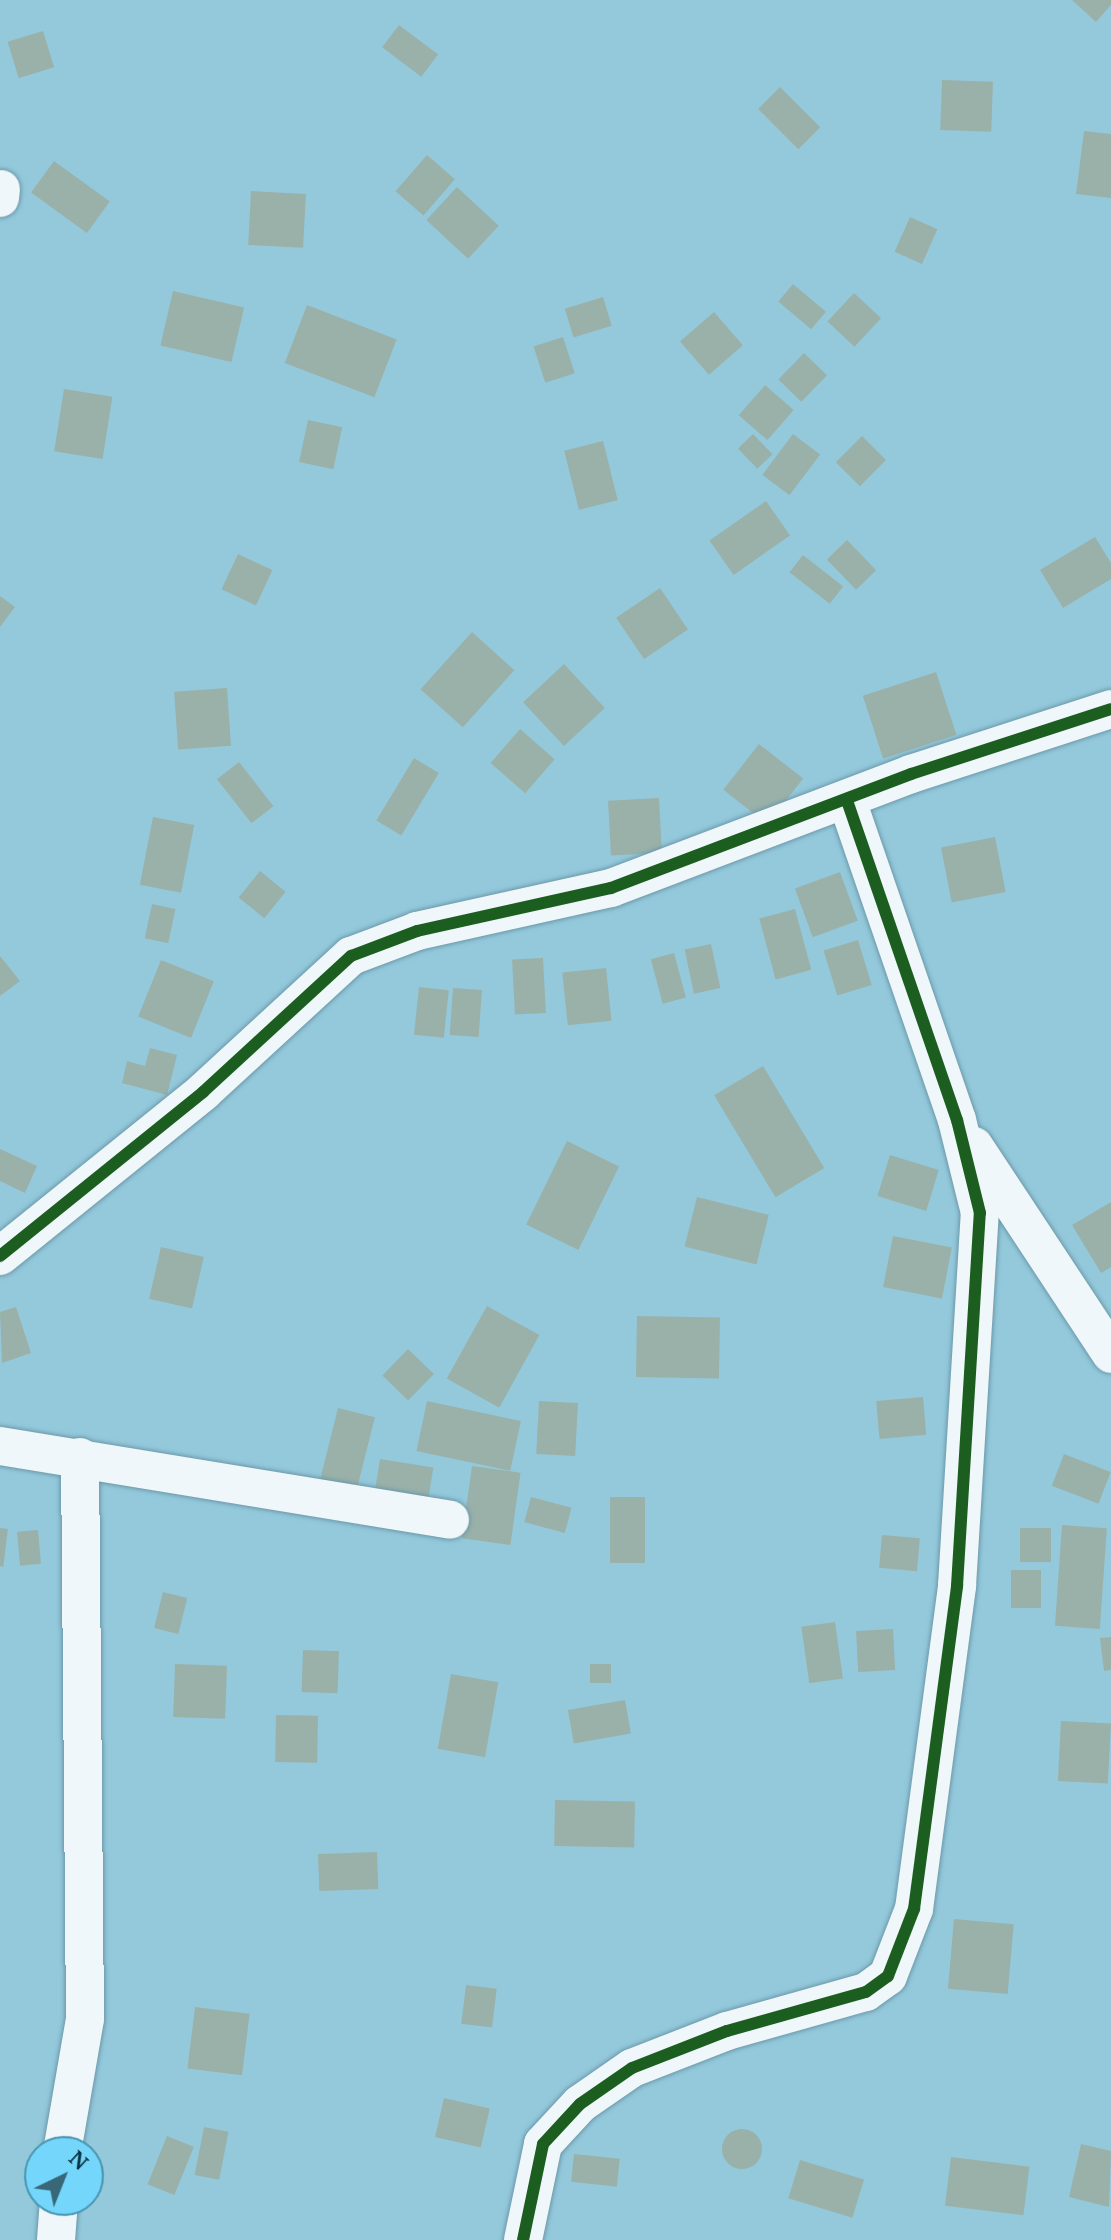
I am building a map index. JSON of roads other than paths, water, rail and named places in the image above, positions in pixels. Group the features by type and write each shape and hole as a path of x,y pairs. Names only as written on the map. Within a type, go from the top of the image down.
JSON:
{"street":[{"path":"0,1256 203,1092 351,956 417,931 611,888 847,800 1111,709"},
{"path":"523,2240 543,2144 580,2104 632,2068 727,2031 866,1992 888,1976 904,1946 957,1586 978,1326 980,1213 957,1120 847,800"},
{"path":"957,1120 1111,1354"},
{"path":"0,1446 450,1520"},
{"path":"65,2136 85,2019 80,1457"},
{"path":"56,2240 58,2216"}]}
